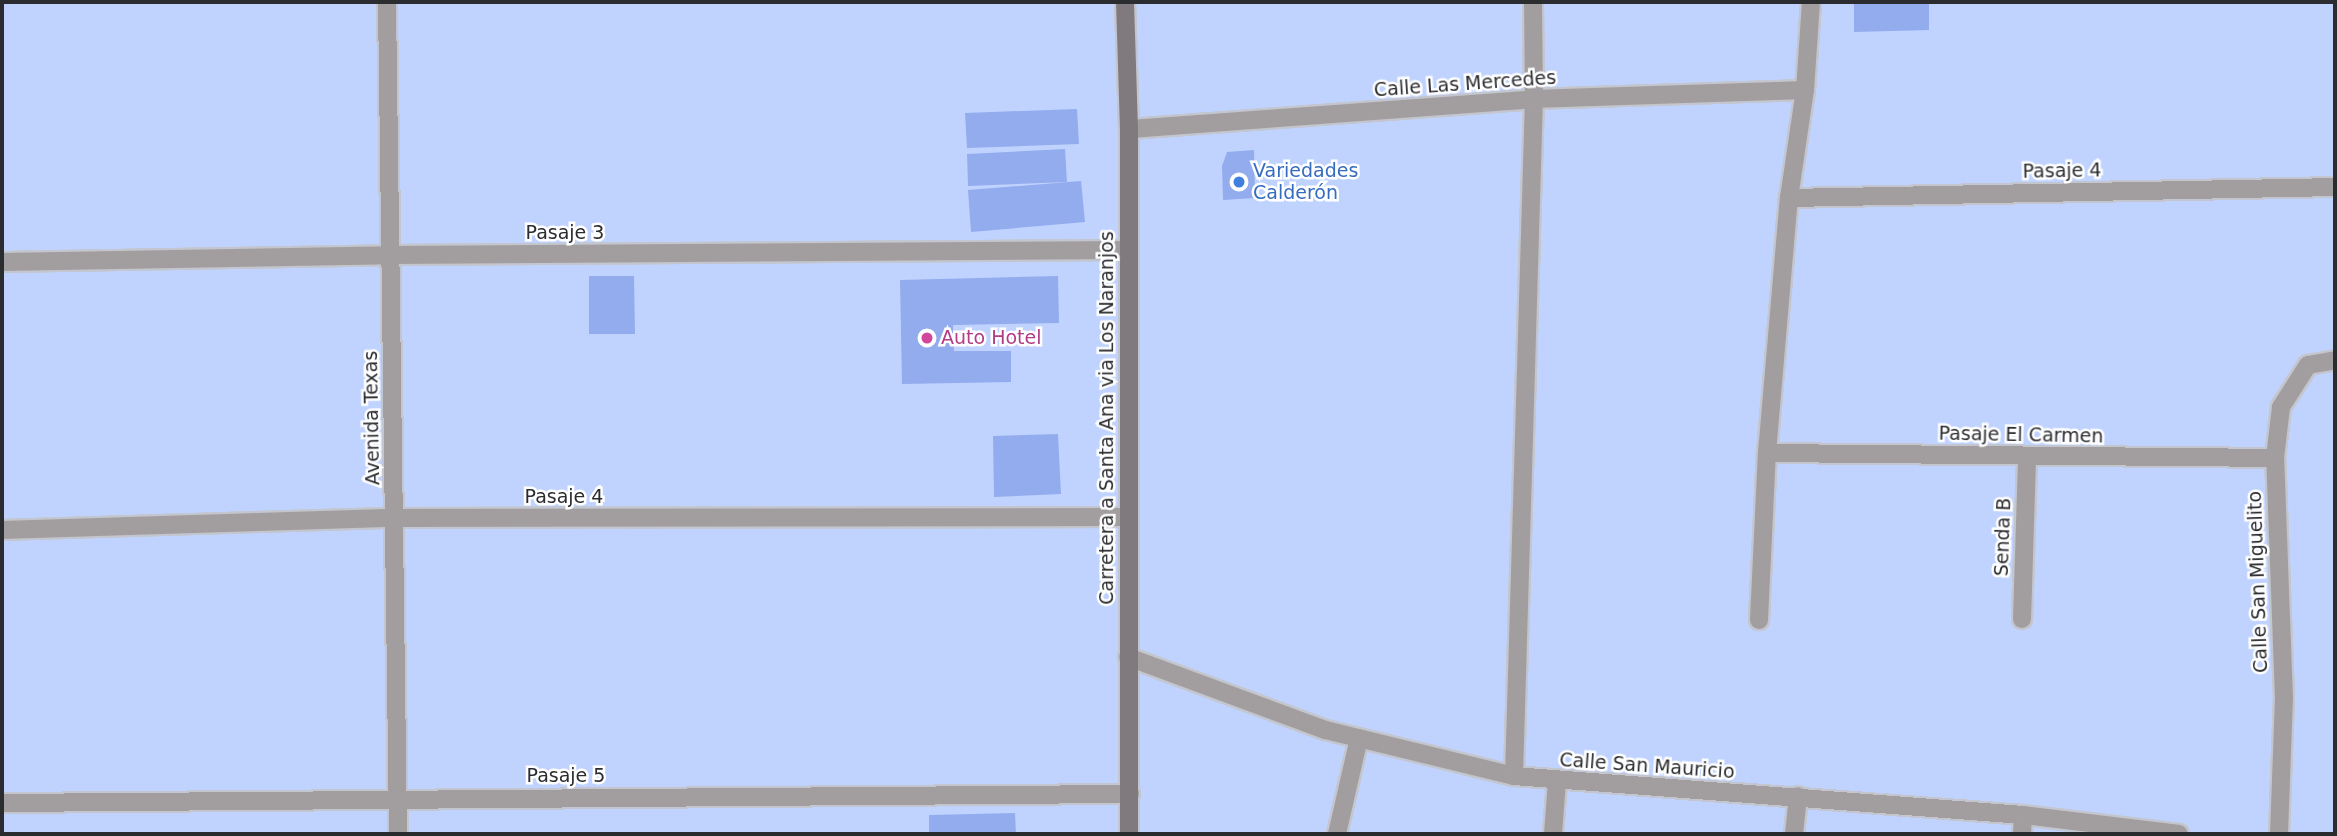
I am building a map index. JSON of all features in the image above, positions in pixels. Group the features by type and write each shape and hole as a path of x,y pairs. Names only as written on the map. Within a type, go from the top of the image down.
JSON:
{"main road":[{"name":"Carretera a Santa Ana via Los Naranjos","path":"1125,2 1129,129 1129,834"}],"street":[{"name":"Avenida Texas","path":"387,2 398,834"},
{"path":"1514,776 1534,99 1533,2"},
{"path":"1759,620 1767,453 1789,198 1805,90 1811,2"},
{"name":"Calle Las Mercedes","path":"1129,129 1534,99 1805,90"},
{"name":"Pasaje 4","path":"1789,198 2335,187"},
{"name":"Pasaje 3","path":"2,262 391,255 1129,250"},
{"name":"Calle San Miguelito","path":"2278,834 2284,699 2275,458 2281,407 2308,365 2335,360"},
{"name":"Pasaje El Carmen","path":"1767,453 2275,458"},
{"name":"Senda B","path":"2022,619 2027,456"},
{"name":"Pasaje 4","path":"2,530 394,518 1127,517"},
{"name":"Calle San Mauricio","path":"1128,657 1325,730 1514,776 2023,815 2179,834"},
{"path":"1337,834 1359,738"},
{"path":"1553,834 1557,780"},
{"name":"Pasaje 5","path":"2,803 1130,794"},
{"path":"1794,834 1798,796"},
{"path":"2022,834 2023,815"}],"shaded area":[{"path":"2,2 2335,2 2335,834 2,834"}],"building":[{"path":"1854,2 1929,2 1929,30 1854,32"},
{"path":"1077,109 1079,144 967,148 965,113"},
{"path":"1065,149 1067,182 968,186 967,154"},
{"name":"Variedades Calderón","path":"1254,150 1255,198 1223,200 1222,166 1227,152"},
{"path":"1081,181 1085,222 971,232 968,190"},
{"path":"589,276 634,276 635,334 589,334"},
{"name":"Auto Hotel","path":"1058,276 1059,323 953,325 954,351 1011,351 1011,382 902,384 900,280"},
{"path":"1058,434 1061,494 994,497 993,436"},
{"path":"1015,813 1016,834 929,834 929,815"}],"place":[{"name":"Variedades Calderón","path":"1239,182"},
{"name":"Auto Hotel","path":"927,338"}]}
